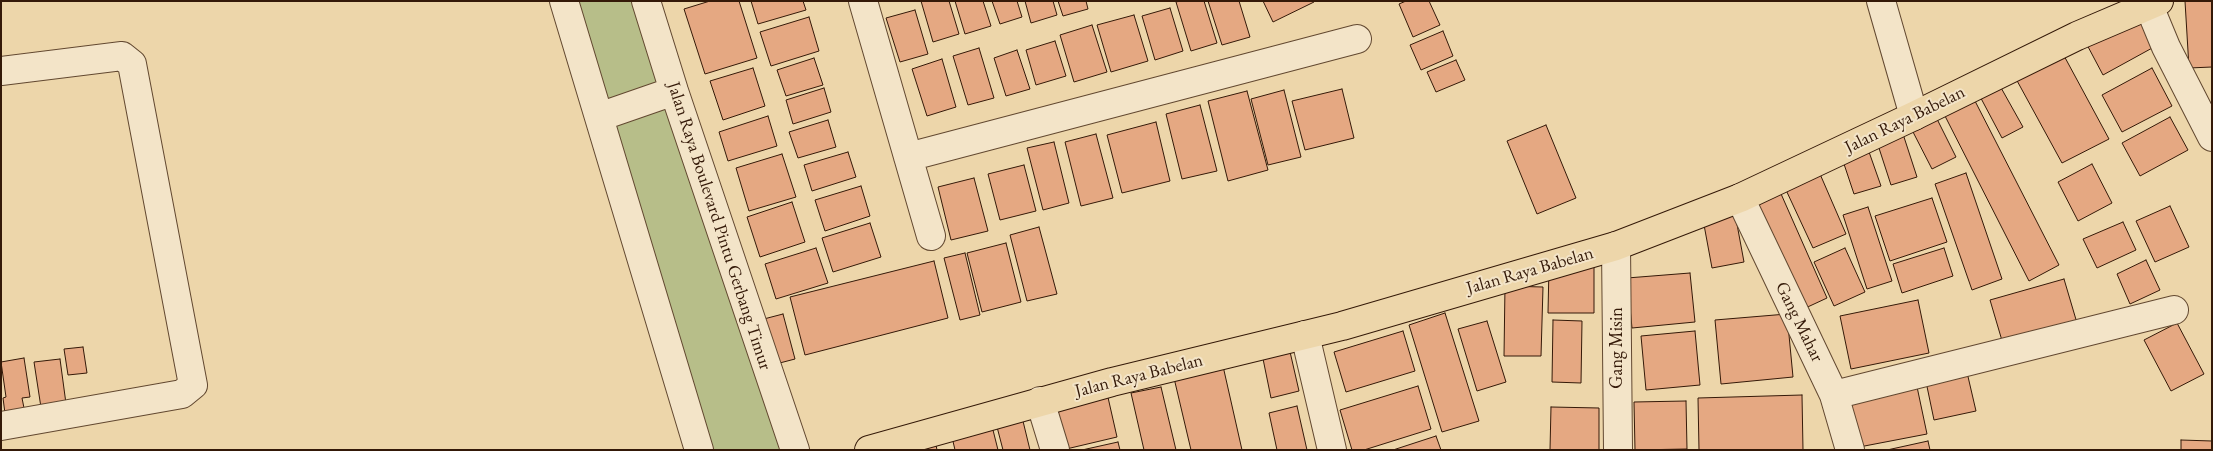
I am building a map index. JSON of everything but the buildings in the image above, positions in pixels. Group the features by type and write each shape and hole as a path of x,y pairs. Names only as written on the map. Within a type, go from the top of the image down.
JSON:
{"main road":[{"name":"Jalan Raya Babelan","path":"869,450 1040,401 1342,326 1616,246 1740,198 2077,36 2154,3"}],"street":[{"path":"564,1 700,450"},
{"name":"Jalan Raya Boulevard Pintu Gerbang Timur","path":"646,1 674,91 795,450"},
{"path":"863,1 931,236"},
{"path":"1881,1 1914,116"},
{"path":"2154,3 2166,47 2212,137"},
{"path":"908,157 1357,39"},
{"path":"1,71 122,56 132,64 193,385 182,394 1,426"},
{"path":"599,116 674,91"},
{"name":"Gang Mahar","path":"1740,198 1834,395 1850,450"},
{"name":"Gang Misin","path":"1616,246 1618,450"},
{"path":"1834,395 2174,310"},
{"path":"1305,335 1332,450"},
{"path":"1040,401 1055,450"}],"green space":[{"path":"564,1 646,1 795,450 699,450"}]}
